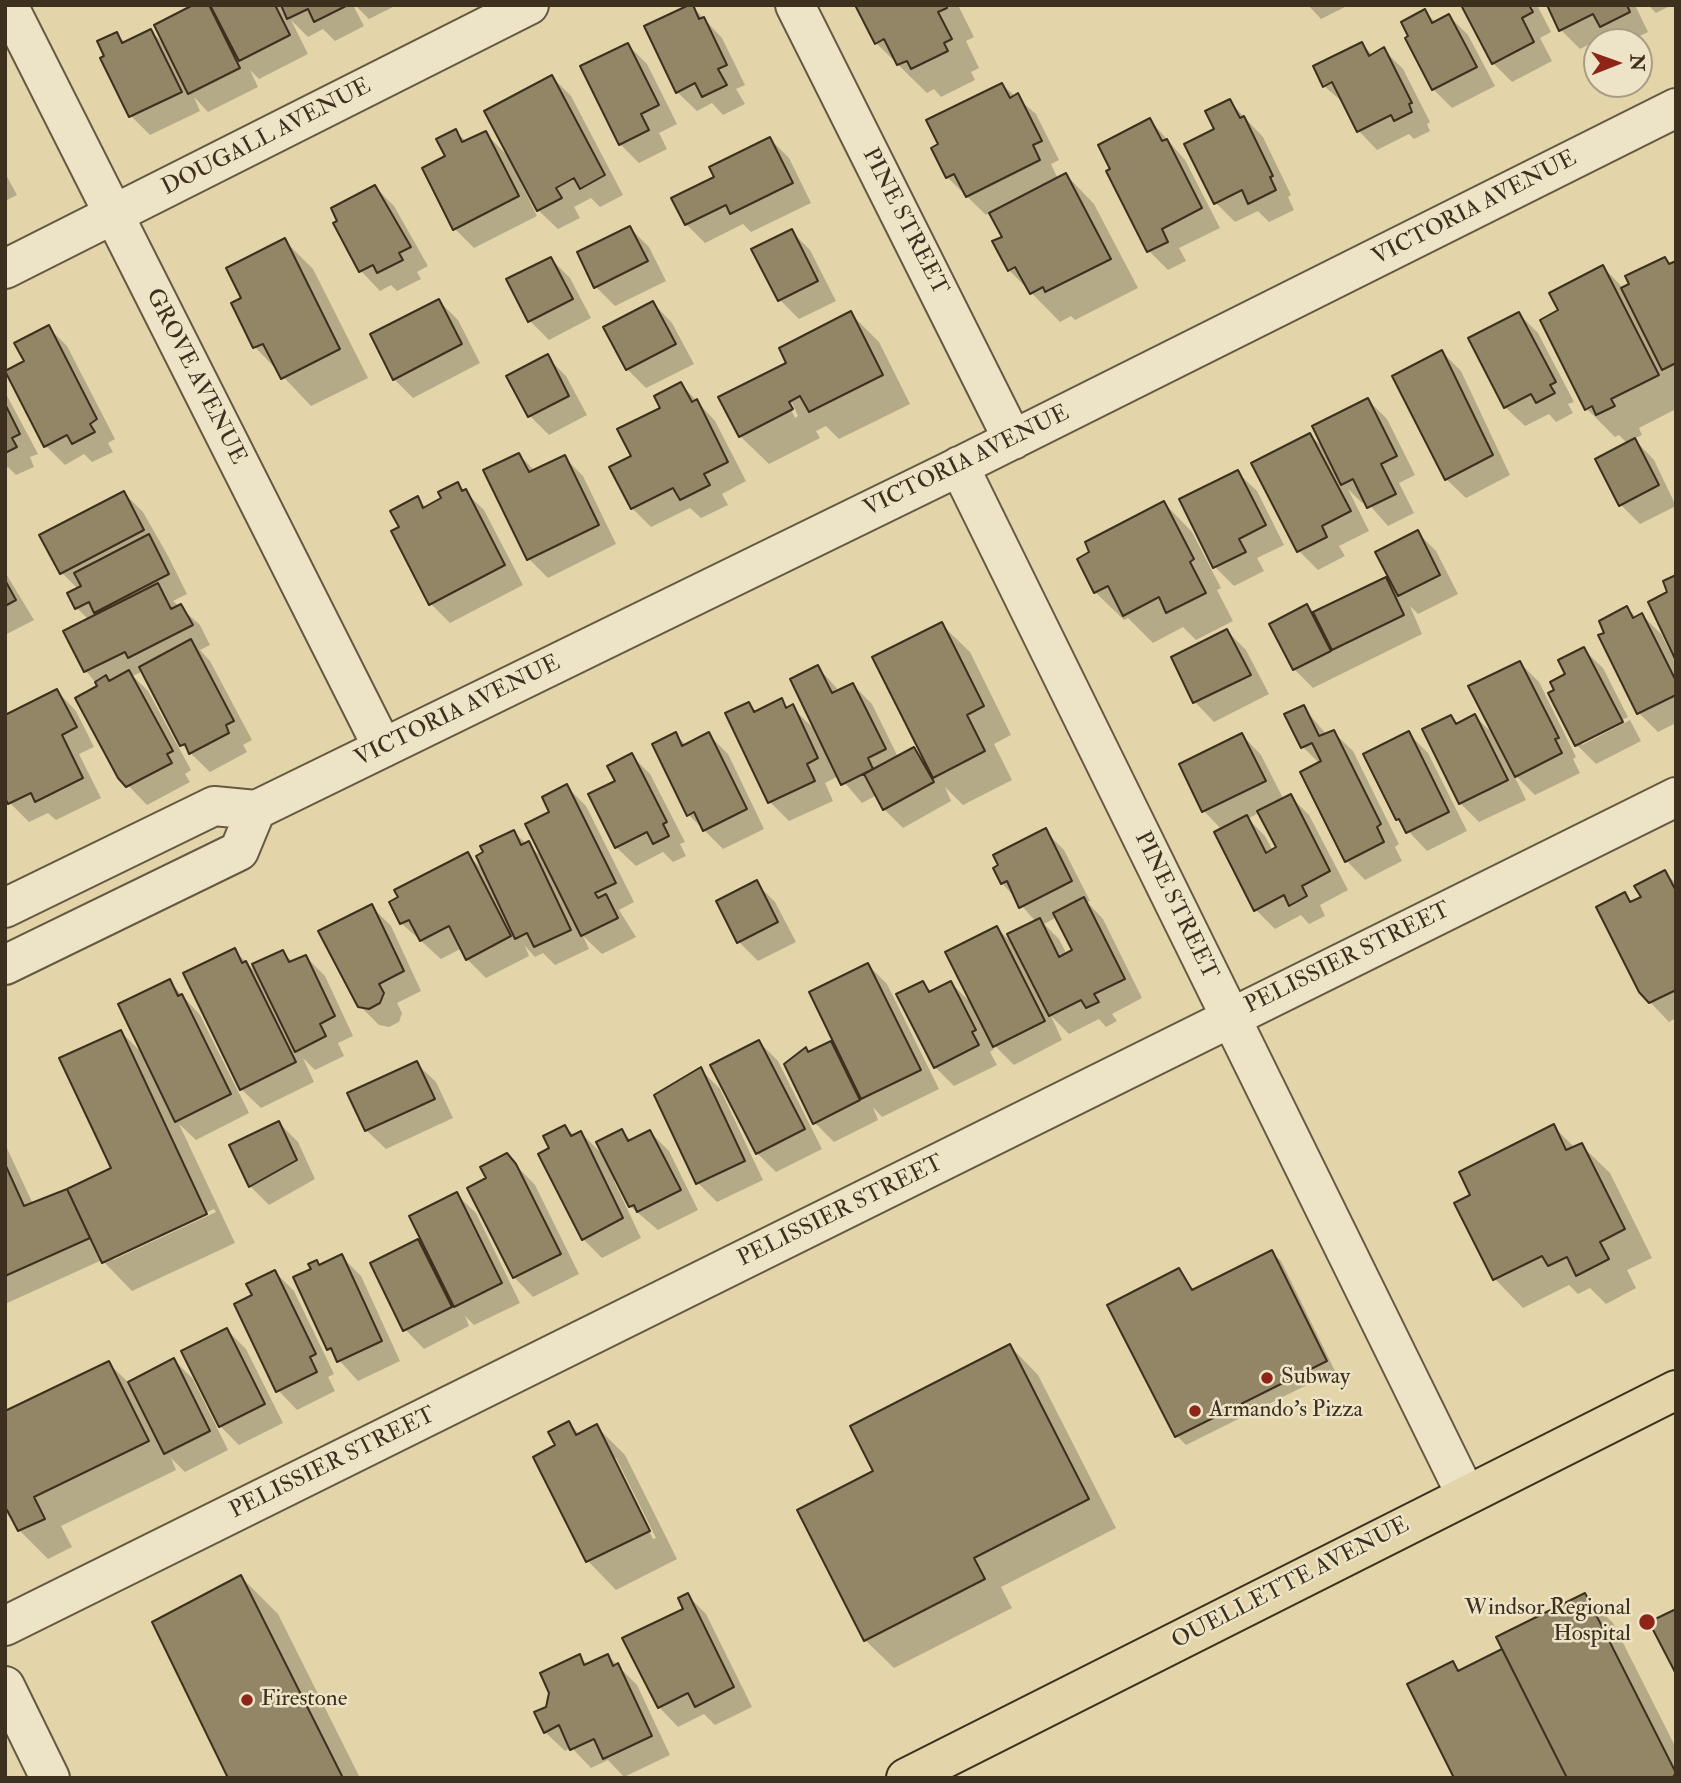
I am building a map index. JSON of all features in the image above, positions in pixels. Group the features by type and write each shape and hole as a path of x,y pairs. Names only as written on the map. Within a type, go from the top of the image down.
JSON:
{"main road":[{"name":"OUELLETTE AVENUE","path":"906,1778 1676,1390"}],"street":[{"name":"GROVE AVENUE","path":"8,5 383,748"},
{"name":"DOUGALL AVENUE","path":"5,269 529,5"},
{"name":"PINE STREET","path":"795,5 1013,440"},
{"name":"VICTORIA AVENUE","path":"256,810 1013,440 1676,108"},
{"name":"PINE STREET","path":"959,466 1466,1495"},
{"name":"PELISSIER STREET","path":"5,1626 1676,797"},
{"path":"5,908 214,806 256,810 239,851 5,965"},
{"path":"5,1686 50,1778"}],"building":[{"path":"193,5 209,5 240,68 188,94 154,25"},
{"path":"210,5 275,5 290,35 239,61"},
{"path":"281,5 346,6 314,22 308,9 287,19"},
{"path":"693,5 699,19 704,17 727,65 718,69 727,85 702,97 695,83 676,93 644,26"},
{"path":"855,5 946,5 947,8 938,12 952,39 944,43 948,51 911,69 907,61 897,65 884,39 875,44"},
{"path":"1461,5 1529,5 1533,12 1522,18 1534,42 1492,64"},
{"path":"1547,5 1627,5 1630,12 1600,27 1593,14 1559,31"},
{"path":"1425,9 1432,23 1449,14 1477,67 1432,90 1405,38 1408,36 1401,22"},
{"path":"151,29 182,92 129,117 100,58 104,56 97,41 117,32 122,43"},
{"path":"1362,42 1369,56 1384,47 1412,103 1409,104 1412,112 1394,121 1391,115 1357,132 1332,82 1323,87 1313,66"},
{"path":"628,43 659,105 641,114 649,130 619,145 580,66"},
{"path":"552,75 605,175 580,189 574,178 556,188 562,198 537,211 484,111"},
{"path":"1002,83 1010,98 1018,93 1042,141 1033,145 1040,160 966,197 954,174 946,178 931,148 938,144 926,120"},
{"path":"1230,99 1240,118 1244,116 1273,176 1270,177 1276,190 1248,204 1242,190 1214,204 1184,144 1214,129 1205,111"},
{"path":"1150,118 1162,141 1167,139 1202,208 1162,229 1168,242 1147,252 1106,171 1110,169 1098,145"},
{"path":"456,129 462,142 486,131 519,196 453,230 422,168 445,156 436,139"},
{"path":"770,137 793,183 730,214 726,205 685,225 671,198 714,177 709,167"},
{"path":"1066,173 1111,259 1045,292 1043,287 1030,294 1015,267 1008,271 992,241 1002,237 989,213"},
{"path":"375,185 411,247 399,253 403,260 377,273 373,265 359,272 333,223 337,221 331,208"},
{"path":"630,226 648,261 594,288 577,252"},
{"path":"792,229 818,281 778,301 751,249"},
{"path":"285,238 340,349 281,379 263,344 253,348 231,303 241,298 226,268"},
{"path":"551,257 573,299 528,322 506,279"},
{"path":"1665,257 1669,264 1676,261 1676,363 1662,370 1621,288 1629,284 1625,276"},
{"path":"1603,265 1659,375 1611,399 1615,406 1596,415 1592,406 1585,410 1540,320 1558,310 1549,293"},
{"path":"439,299 462,344 393,380 370,334"},
{"path":"653,301 676,344 626,370 603,327"},
{"path":"851,311 883,375 809,412 800,396 789,402 793,409 739,437 718,397 786,363 779,348"},
{"path":"1519,312 1556,382 1550,385 1555,393 1536,403 1531,394 1504,408 1468,338"},
{"path":"49,325 97,419 90,424 95,432 72,444 67,435 44,447 5,371 24,361 14,343"},
{"path":"1442,350 1493,455 1445,480 1392,376"},
{"path":"548,354 569,396 528,417 506,376"},
{"path":"681,382 692,402 697,399 728,462 704,474 710,485 680,500 673,488 631,509 609,467 631,456 617,429 660,408 654,396"},
{"path":"1368,398 1397,456 1381,464 1396,494 1367,508 1353,479 1341,485 1312,426"},
{"path":"5,404 20,434 12,438 17,447 5,453"},
{"path":"1310,433 1351,511 1322,526 1327,537 1297,552 1251,463"},
{"path":"1635,438 1659,485 1619,506 1595,459"},
{"path":"519,453 529,472 565,455 599,525 527,560 483,470"},
{"path":"1238,470 1266,525 1239,539 1246,552 1213,568 1179,499"},
{"path":"458,482 462,491 466,489 505,565 429,605 391,531 399,527 390,511 418,496 423,508 441,498 438,492"},
{"path":"124,491 144,530 60,574 39,535"},
{"path":"1164,501 1194,559 1190,562 1206,593 1166,613 1159,597 1123,616 1108,586 1094,593 1077,559 1089,552 1085,542"},
{"path":"1418,530 1440,575 1398,596 1375,552"},
{"path":"149,534 169,574 94,613 89,602 75,609 67,593 81,586 74,573"},
{"path":"1676,575 1676,661 1648,602 1667,592 1663,581"},
{"path":"1386,577 1404,615 1332,650 1313,612"},
{"path":"5,580 16,600 5,606"},
{"path":"158,583 171,609 181,604 193,625 128,658 125,652 84,672 63,631"},
{"path":"1307,604 1331,651 1293,670 1269,624"},
{"path":"1627,606 1633,618 1642,613 1676,681 1676,695 1637,714 1598,635 1604,633 1599,621"},
{"path":"942,622 984,706 967,715 985,751 933,778 872,657"},
{"path":"1227,629 1251,675 1193,703 1171,657"},
{"path":"191,639 234,721 226,725 229,733 189,754 185,744 180,746 139,667"},
{"path":"1584,647 1623,722 1575,746 1548,693 1554,690 1550,682 1565,674 1558,660"},
{"path":"1520,661 1559,738 1555,739 1562,753 1515,777 1468,686"},
{"path":"818,665 832,693 853,683 886,749 868,758 873,769 841,785 790,679"},
{"path":"129,670 173,751 167,754 172,763 126,787 118,778 75,698 97,686 95,682 106,675 109,681"},
{"path":"57,689 77,727 62,735 83,778 35,802 31,793 8,804 5,798 5,715"},
{"path":"782,698 786,708 793,704 818,758 807,764 815,781 768,803 725,713 749,702 754,712"},
{"path":"1304,705 1319,736 1334,730 1381,824 1377,827 1384,842 1345,862 1300,772 1321,761 1312,743 1301,748 1284,714"},
{"path":"1475,714 1508,780 1459,804 1422,729 1451,715 1456,724"},
{"path":"1409,731 1449,812 1406,833 1399,819 1396,820 1363,754"},
{"path":"676,732 682,746 709,732 747,809 703,831 694,812 687,816 652,744"},
{"path":"1242,733 1266,781 1202,812 1179,764"},
{"path":"914,747 934,782 883,810 864,774"},
{"path":"632,753 667,822 663,824 669,836 653,844 647,832 615,848 588,794 615,781 607,766"},
{"path":"567,784 616,883 595,893 598,898 606,894 618,918 581,936 525,824 549,812 542,797"},
{"path":"1291,794 1330,871 1302,886 1307,896 1289,906 1284,895 1254,911 1214,832 1247,815 1266,853 1276,847 1257,811"},
{"path":"1046,828 1072,881 1019,908 1007,881 1001,884 993,868 998,865 993,855"},
{"path":"514,830 521,845 529,841 571,930 534,947 527,933 515,939 476,856 483,852 480,846"},
{"path":"468,852 511,936 466,960 449,926 420,941 409,920 400,924 389,902 398,897 394,890"},
{"path":"1665,870 1676,891 1676,990 1649,1003 1639,992 1596,907 1625,892 1630,902 1641,897 1634,886"},
{"path":"757,880 778,922 737,943 716,901"},
{"path":"1084,897 1125,979 1094,994 1099,1002 1086,1008 1081,1000 1049,1016 1007,934 1040,918 1059,957 1072,950 1053,913"},
{"path":"372,904 404,971 379,984 384,993 380,1003 369,1009 358,1007 318,931"},
{"path":"997,926 1045,1021 993,1047 945,952"},
{"path":"235,948 242,963 246,961 296,1062 240,1090 183,973"},
{"path":"283,950 289,962 306,955 335,1016 320,1024 326,1036 295,1052 252,964"},
{"path":"868,963 921,1070 861,1099 809,992"},
{"path":"170,979 178,996 182,994 231,1094 175,1122 118,1004"},
{"path":"923,981 929,992 951,981 976,1030 972,1032 979,1045 934,1068 896,994"},
{"path":"121,1030 207,1214 102,1263 67,1189 111,1168 59,1058"},
{"path":"759,1040 805,1129 756,1154 710,1065"},
{"path":"831,1041 860,1100 813,1124 784,1064 806,1047 808,1052"},
{"path":"417,1061 435,1099 365,1131 347,1093"},
{"path":"701,1067 745,1161 696,1184 654,1095"},
{"path":"279,1121 297,1160 249,1187 229,1145"},
{"path":"1554,1124 1566,1150 1582,1143 1625,1229 1600,1242 1609,1259 1576,1276 1567,1257 1548,1266 1542,1256 1493,1280 1454,1203 1470,1195 1459,1172"},
{"path":"565,1125 571,1136 581,1131 623,1218 582,1240 538,1154 549,1148 543,1136"},
{"path":"622,1129 628,1141 650,1130 681,1190 637,1212 634,1205 629,1207 596,1142"},
{"path":"507,1153 516,1164 561,1254 513,1278 467,1188 486,1178 480,1167"},
{"path":"5,1164 24,1206 67,1189 90,1238 5,1276"},
{"path":"457,1192 502,1283 454,1307 409,1216"},
{"path":"418,1239 452,1307 403,1331 370,1263"},
{"path":"1272,1250 1327,1361 1175,1437 1107,1305 1179,1268 1192,1290"},
{"path":"342,1254 382,1341 337,1362 331,1348 327,1350 293,1277 311,1269 308,1264 317,1260 319,1265"},
{"path":"275,1270 316,1354 310,1357 317,1372 276,1392 234,1304 252,1295 246,1284"},
{"path":"227,1328 265,1404 219,1427 181,1351"},
{"path":"1010,1344 1089,1499 974,1558 985,1579 864,1641 797,1510 873,1471 850,1426"},
{"path":"174,1358 210,1431 164,1454 128,1382"},
{"path":"109,1361 149,1441 34,1497 45,1519 18,1531 7,1510 5,1511 5,1411"},
{"path":"569,1421 576,1435 597,1424 650,1531 586,1562 533,1457 555,1445 548,1432"},
{"name":"Firestone","path":"241,1575 343,1778 228,1778 152,1622"},
{"path":"688,1593 734,1687 695,1707 688,1693 658,1708 622,1638 683,1609 678,1598"},
{"path":"1585,1593 1676,1773 1672,1778 1567,1778 1496,1637"},
{"path":"1676,1609 1676,1674 1649,1622"},
{"path":"1502,1649 1567,1778 1454,1778 1407,1684 1453,1661 1458,1671"},
{"path":"580,1654 584,1665 608,1654 613,1666 618,1663 652,1736 603,1759 594,1739 570,1750 559,1725 544,1733 534,1712 546,1707 549,1693 540,1673"}],"place":[{"name":"Subway","path":"1267,1378"},
{"name":"Armando's Pizza","path":"1195,1411"},
{"name":"Windsor Regional Hospital","path":"1647,1622"},
{"name":"Firestone","path":"247,1700"}]}
